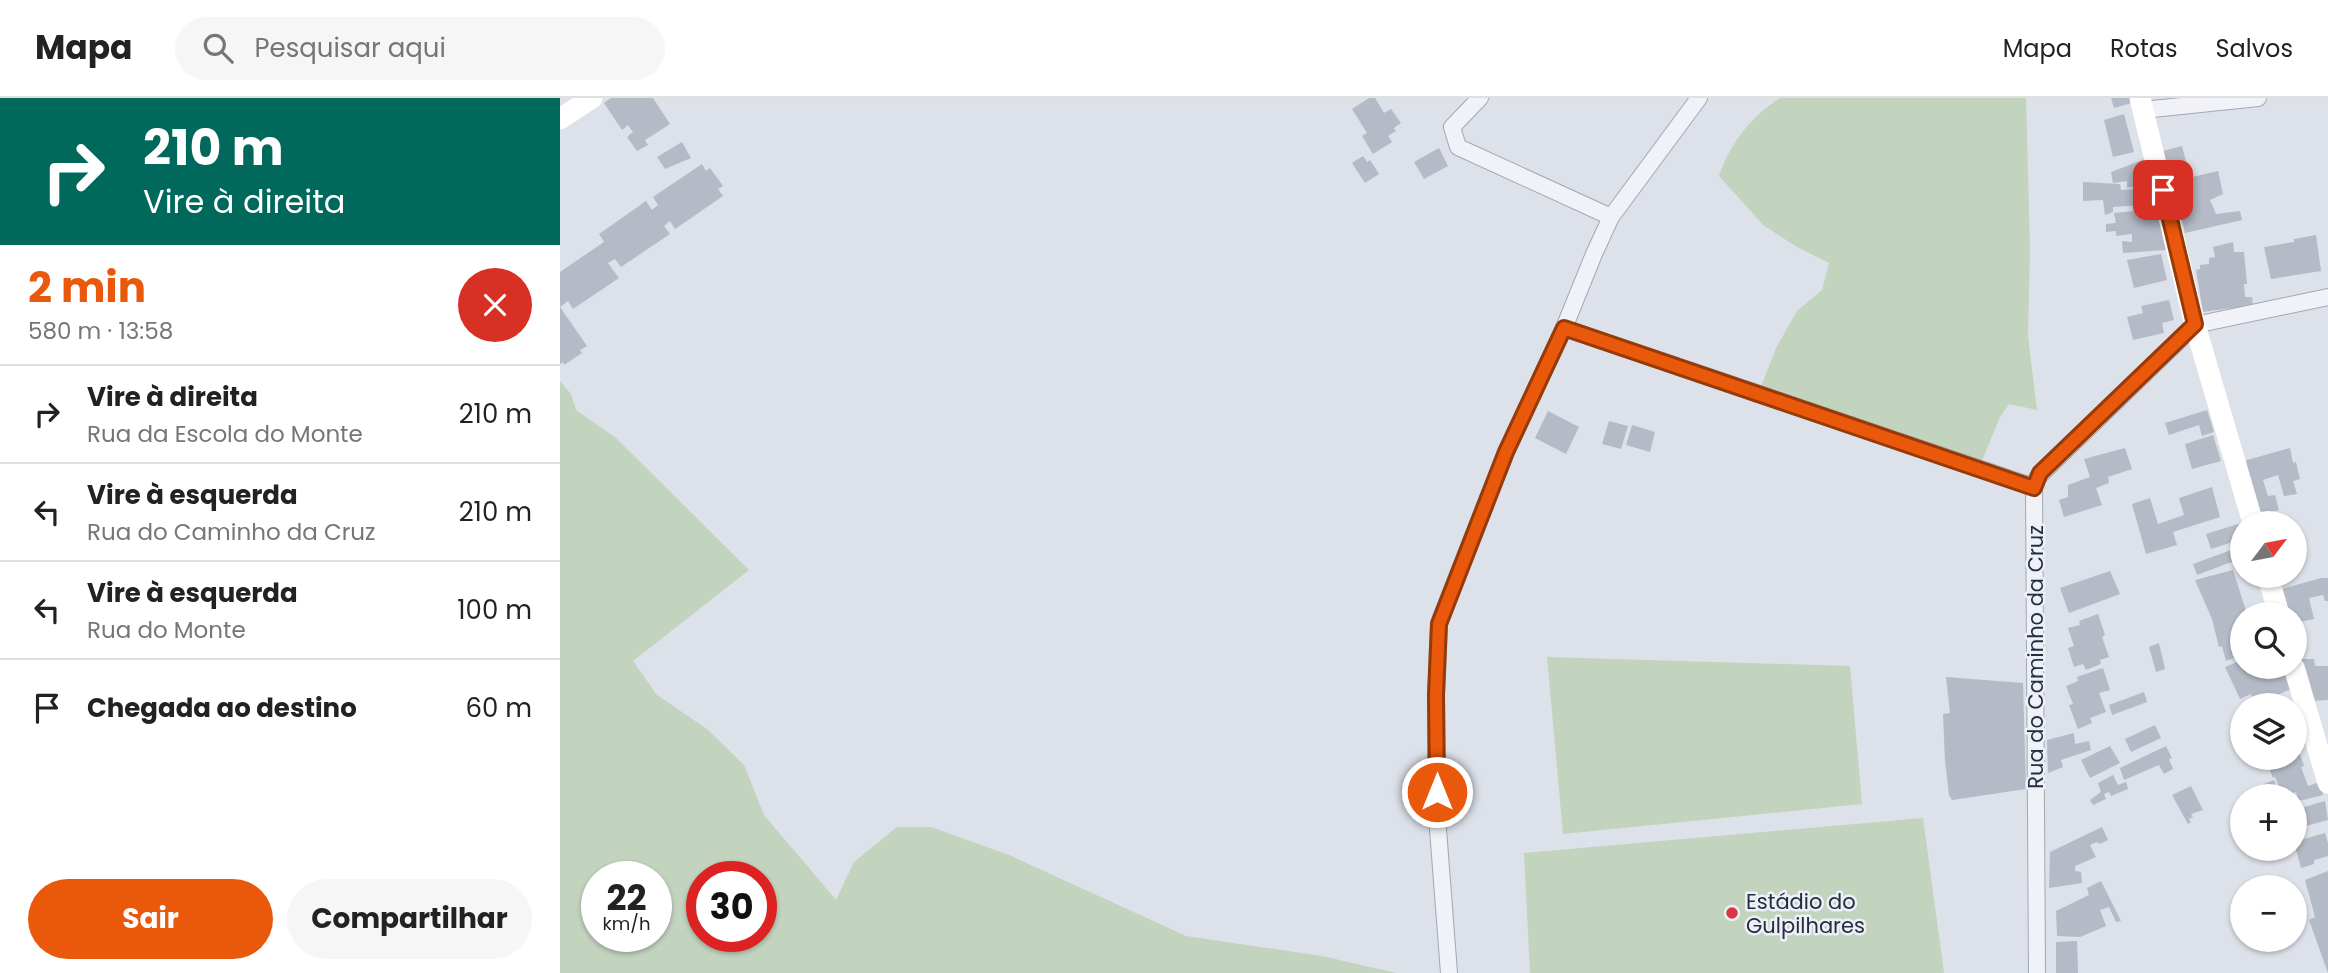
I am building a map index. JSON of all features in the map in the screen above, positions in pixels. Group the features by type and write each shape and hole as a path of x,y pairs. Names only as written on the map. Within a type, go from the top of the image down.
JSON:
{"street":[{"path":"560,119 592,98"},
{"path":"1480,98 1452,127 1458,147 1611,217"},
{"path":"1449,973 1437,816 1436,695 1439,624 1506,452 1564,328 1611,217 1699,98"},
{"path":"2250,511 2195,324 2142,104 2258,98"},
{"path":"1564,328 2034,488 2040,473 2195,324 2328,297"},
{"name":"Rua do Caminho da Cruz","path":"2034,488 2037,973"},
{"path":"2298,679 2328,783"}],"green space":[{"path":"1780,98 2026,98 2030,249 2028,336 2037,410 2009,404 2000,417 1981,463 1760,389 1776,348 1797,311 1822,290 1829,263 1797,247 1763,225 1719,176 1729,153 1743,132 1760,113"},
{"path":"560,381 571,394 576,410 616,438 749,570 633,661 657,695 707,729 744,765 764,815 836,900 854,862 897,827 931,827 1009,855 1186,936 1322,956 1396,973 560,973"},
{"path":"1547,657 1850,666 1862,804 1563,834"},
{"name":"Estádio do Gulpilhares","path":"1923,818 1944,973 1530,973 1524,853"}],"building":[{"path":"611,98 653,98 670,124 645,140 648,145 637,151 627,137 633,132 628,125 622,130 604,103"},
{"path":"1369,98 1375,98 1384,113 1391,109 1401,123 1394,128 1396,131 1388,136 1392,142 1373,154 1362,136 1367,133 1352,109"},
{"path":"2111,98 2131,98 2132,103 2114,108"},
{"path":"2124,114 2134,152 2113,157 2104,120"},
{"path":"682,142 691,158 665,169 657,157"},
{"path":"2182,146 2188,169 2178,171 2181,176 2170,178 2163,151"},
{"path":"1439,148 1448,166 1424,179 1414,162"},
{"path":"1363,156 1367,162 1370,160 1379,174 1365,183 1352,163"},
{"path":"2145,159 2151,182 2127,188 2127,181 2113,183 2111,172"},
{"path":"702,164 706,171 710,168 723,186 718,189 723,196 675,229 670,221 664,226 670,234 621,267 615,259 608,263 619,278 573,309 568,301 560,307 560,272 604,242 599,234 646,201 652,210 658,205 653,197"},
{"path":"2218,171 2223,194 2210,200 2216,214 2240,211 2242,220 2185,233 2178,202 2187,199 2174,202 2171,186 2192,177"},
{"path":"2083,182 2120,184 2121,190 2152,188 2155,204 2113,207 2113,212 2105,215 2103,200 2083,201"},
{"path":"2157,209 2166,250 2123,253 2122,241 2132,242 2132,234 2116,236 2116,231 2106,232 2106,224 2116,223 2114,213"},
{"path":"2316,235 2321,271 2271,279 2264,247"},
{"path":"2233,242 2234,252 2244,252 2247,284 2244,284 2245,297 2252,297 2253,305 2203,312 2196,270 2200,269 2200,265 2209,264 2209,258 2215,257 2213,247"},
{"path":"2161,254 2167,280 2134,288 2127,260"},
{"path":"2169,300 2174,320 2162,323 2164,333 2133,340 2127,317 2143,313 2141,306"},
{"path":"560,307 587,346 580,350 582,353 564,365 563,362 560,364"},
{"path":"2207,410 2214,432 2202,436 2199,425 2169,435 2165,423"},
{"path":"1548,411 1579,427 1566,454 1535,438"},
{"path":"1609,421 1628,426 1621,449 1602,444"},
{"path":"1632,425 1655,432 1650,452 1626,445"},
{"path":"2213,435 2221,461 2192,469 2185,444"},
{"path":"2125,448 2132,469 2108,477 2109,483 2096,488 2102,505 2064,517 2059,500 2068,497 2068,485 2090,477 2084,459"},
{"path":"2290,448 2300,479 2293,481 2297,494 2284,496 2278,475 2263,480 2268,496 2275,495 2279,510 2254,511 2240,462"},
{"path":"2212,487 2220,517 2173,532 2177,545 2146,554 2132,504 2150,498 2158,524 2184,515 2179,498"},
{"path":"2230,526 2230,543 2211,549 2206,534"},
{"path":"2230,550 2230,563 2197,575 2193,564"},
{"path":"2110,571 2120,594 2069,613 2060,588"},
{"path":"2230,571 2230,588 2239,588 2243,602 2230,602 2230,660 2226,661 2222,646 2219,647 2212,619 2195,580"},
{"path":"2328,578 2328,601 2325,601 2323,595 2309,598 2314,619 2307,620 2307,602 2282,602 2278,590 2307,588 2307,582"},
{"path":"2098,614 2109,657 2100,660 2101,664 2086,670 2083,664 2074,667 2068,648 2074,646 2068,628 2080,625 2079,621"},
{"path":"2159,643 2165,669 2156,672 2149,647"},
{"path":"2307,659 2314,659 2315,666 2328,666 2328,700 2311,701 2304,679 2307,679"},
{"path":"2230,665 2230,678 2225,667"},
{"path":"2103,668 2110,690 2099,693 2106,712 2090,718 2092,723 2078,729 2069,705 2073,704 2066,686 2078,681 2077,677"},
{"path":"1946,677 2023,683 2026,789 1952,800 1945,761 1943,714 1950,713"},
{"path":"2231,679 2288,679 2291,689 2282,693 2237,693"},
{"path":"2144,692 2147,702 2112,715 2109,705"},
{"path":"2155,725 2161,738 2131,752 2125,739"},
{"path":"2074,733 2075,744 2089,741 2091,750 2061,760 2063,767 2048,773 2047,740"},
{"path":"2110,746 2120,763 2090,778 2081,760"},
{"path":"2166,746 2172,758 2169,759 2173,769 2164,774 2159,765 2124,780 2120,768"},
{"path":"2270,770 2302,770 2308,786 2320,782 2323,795 2307,799 2307,784 2278,784 2275,777 2273,778"},
{"path":"2113,775 2118,785 2126,782 2128,789 2111,796 2109,792 2104,794 2106,799 2093,805 2090,800 2101,792 2098,783"},
{"path":"2191,786 2203,810 2191,814 2193,817 2188,824 2172,795"},
{"path":"2325,801 2328,820 2307,826 2307,806"},
{"path":"2102,827 2108,840 2090,845 2096,857 2075,866 2075,871 2081,872 2082,883 2049,888 2050,852"},
{"path":"2325,833 2328,856 2301,868 2299,861 2307,861 2307,838"},
{"path":"2328,871 2328,973 2309,920 2315,917 2307,879"},
{"path":"2101,881 2121,921 2116,922 2109,907 2100,910 2106,926 2080,937 2057,936 2056,911 2089,895 2087,888"},
{"path":"2077,941 2078,973 2056,973 2056,942"}],"place":[{"name":"Estádio do Gulpilhares","path":"1732,913"}],"route":[{"path":"1437,792 1436,695 1439,624 1506,452 1564,328 2034,488 2040,473 2195,324 2163,190"}]}
